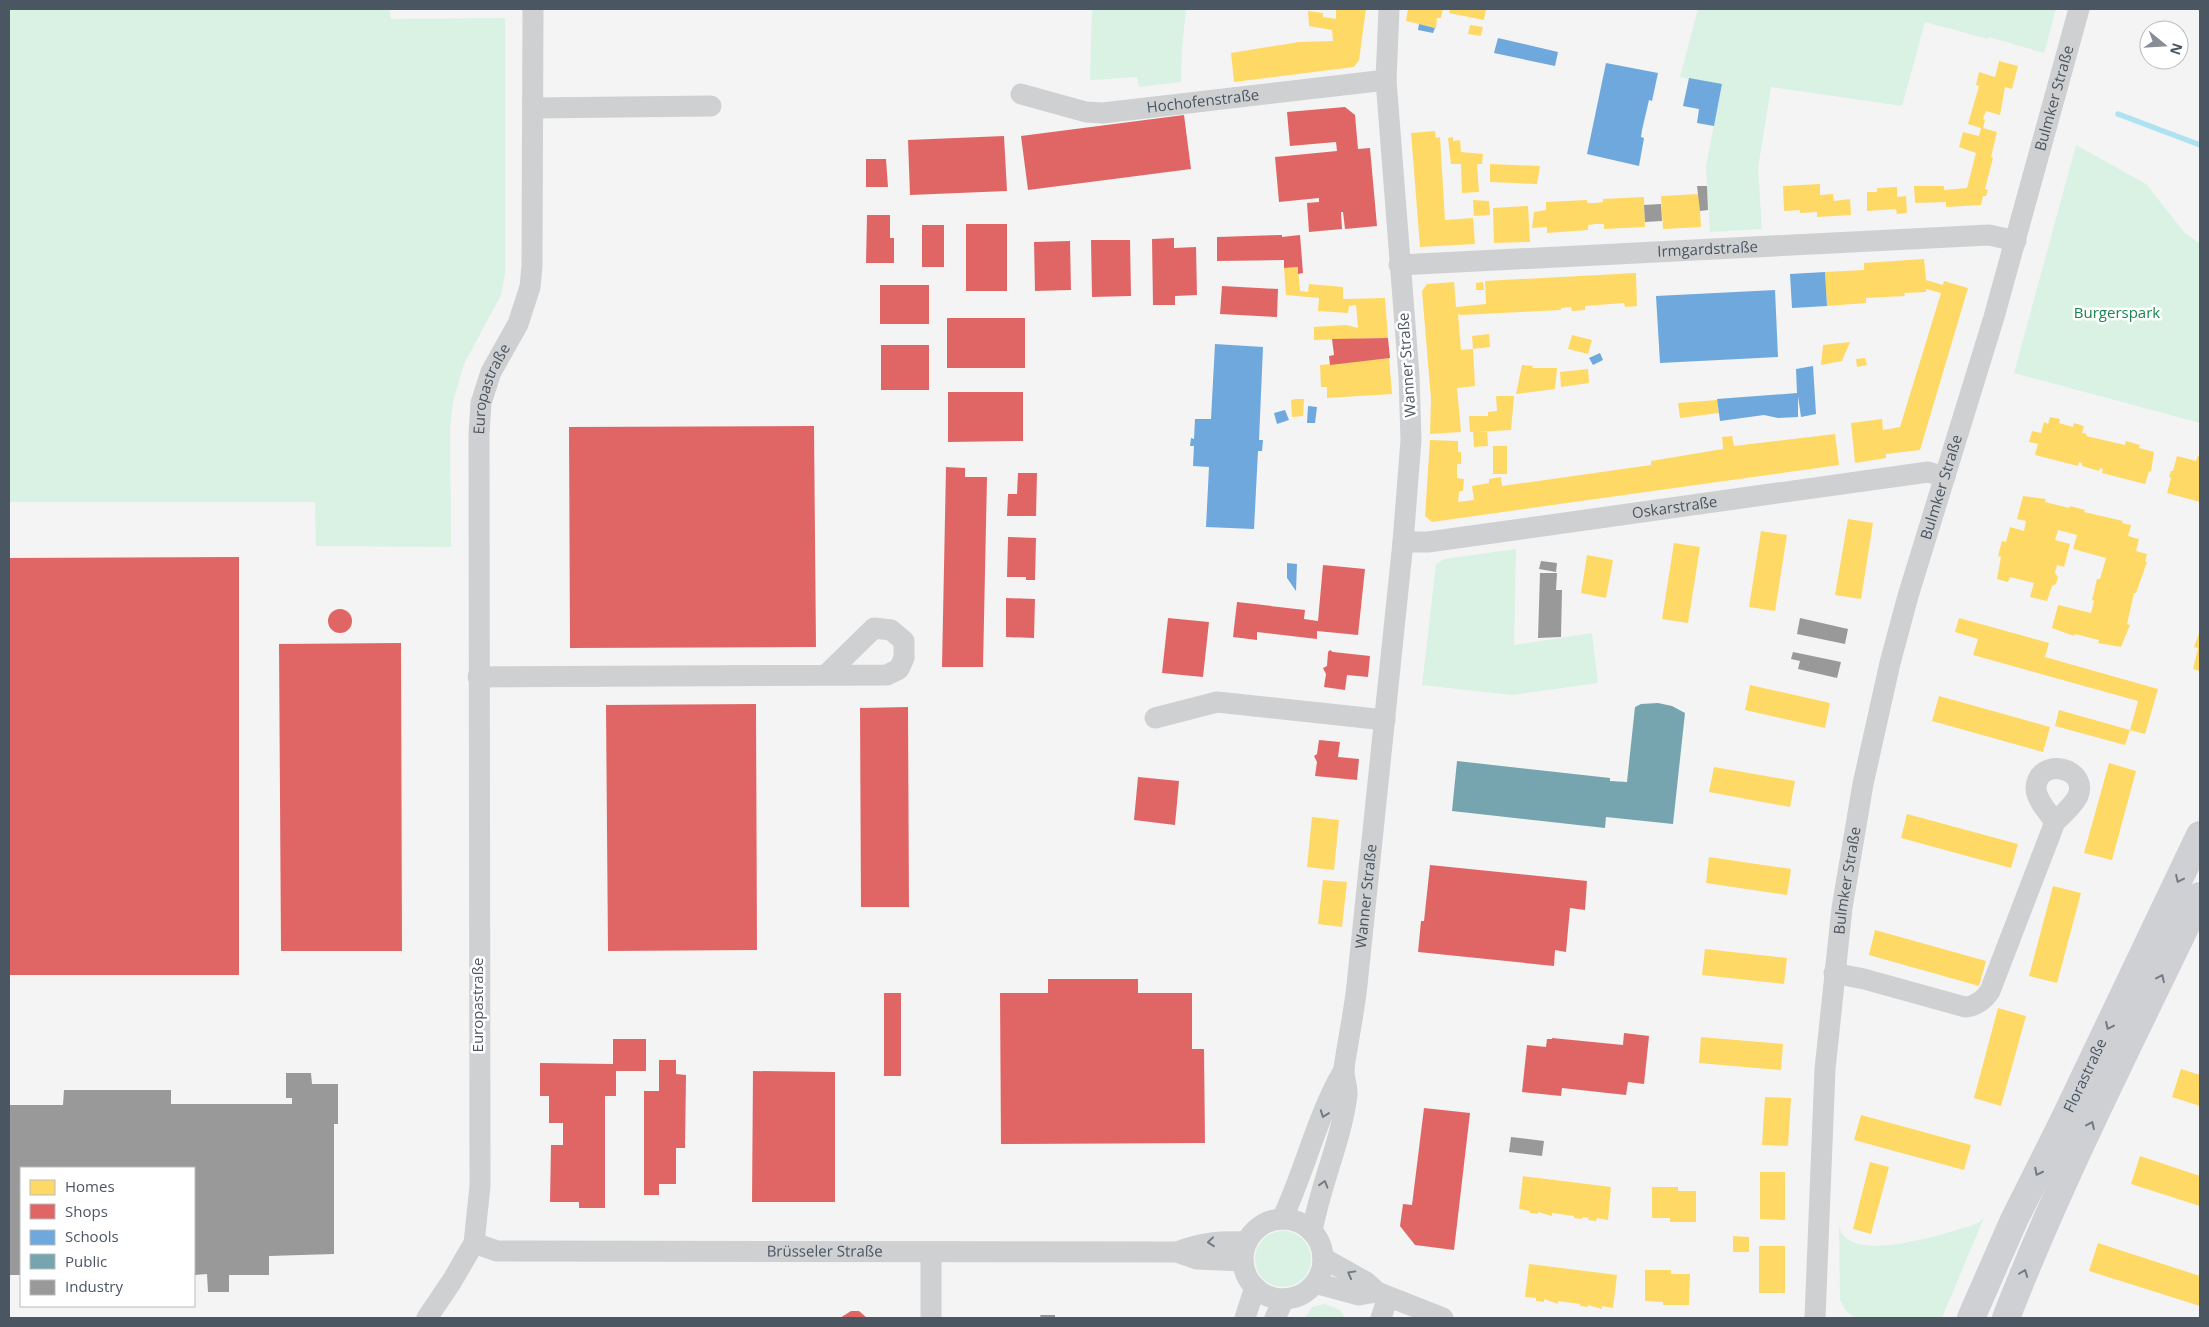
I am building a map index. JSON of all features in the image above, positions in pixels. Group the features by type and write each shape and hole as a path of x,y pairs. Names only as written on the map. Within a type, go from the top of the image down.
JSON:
{"main road":[{"name":"Florastraße","path":"1971,1318 1988,1276 2200,835"},
{"name":"Florastraße","path":"2006,1318 2061,1188 2200,896"},
{"path":"1955,1318 1968,1286 1988,1276"}],"street":[{"name":"Europastraße","path":"426,1318 452,1281 474,1243 480,1186 478,443 481,404 491,372 518,324 530,287 532,266 533,9"},
{"name":"Wanner Straße","path":"1312,1232 1318,1201 1336,1144 1347,1093 1344,1070 1353,1022 1404,542 1411,423 1386,80 1390,9"},
{"name":"Bulmker Straße","path":"1816,1318 1821,1137 1834,973 1851,847 1878,714 1908,596 2016,241 2079,9"},
{"name":"Hochofenstraße","path":"1021,94 1086,112 1103,113 1386,80"},
{"path":"533,108 711,106"},
{"name":"Irmgardstraße","path":"1399,265 1989,235 2016,241"},
{"name":"Oskarstraße","path":"1404,542 1428,542 1928,472 1945,477"},
{"path":"478,677 826,675"},
{"path":"1155,718 1217,702 1385,720"},
{"path":"1834,973 1864,979 1965,1007 1977,1004 1990,991 2054,822"},
{"name":"Wanner Straße","path":"1282,1219 1295,1192 1333,1088 1344,1070"},
{"path":"1282,1219 1304,1225 1312,1232 1318,1240 1323,1258 1322,1267 1315,1283 1306,1292 1296,1297 1284,1299 1274,1298 1255,1287 1245,1271 1245,1252 1262,1226 1282,1219"},
{"name":"Brüsseler Straße","path":"474,1243 497,1251 1177,1252 1197,1244 1216,1241 1245,1252"},
{"path":"931,1252 931,1318"},
{"path":"1323,1258 1366,1282 1382,1295 1443,1318"},
{"path":"1315,1283 1359,1295 1382,1295"},
{"path":"1244,1318 1255,1287"},
{"path":"1381,1318 1382,1295"},
{"path":"1275,1318 1284,1299"}],"green space":[{"path":"9,9 389,9 391,19 505,18 505,274 501,295 464,364 453,402 450,428 451,547 316,546 315,502 9,502"},
{"path":"1092,9 1186,9 1181,82 1139,87 1137,77 1090,80"},
{"path":"1698,9 2056,9 2044,53 1989,37 1988,39 1925,22 1902,106 1771,87 1758,168 1762,229 1710,232 1706,166 1722,85 1680,77"},
{"name":"Burgerspark","path":"2076,145 2146,184 2184,232 2200,244 2200,423 2014,373"},
{"path":"1516,549 1514,645 1592,633 1598,683 1512,695 1422,685 1436,564 1444,559"},
{"path":"1985,1215 1942,1318 1855,1318 1846,1311 1840,1300 1839,1225 1845,1238 1859,1244 1878,1246 1899,1244 1943,1234 1980,1222"},
{"path":"1277,1231 1289,1231 1299,1235 1307,1243 1311,1259 1307,1275 1299,1283 1289,1287 1277,1287 1267,1283 1259,1275 1255,1265 1255,1253 1259,1243 1267,1235"},
{"path":"1325,1304 1340,1310 1345,1318 1305,1318 1312,1307"}],"building: Homes":[{"path":"1336,9 1366,9 1359,60 1354,67 1234,82 1231,53 1299,42 1333,41 1332,30 1309,26 1308,11 1323,13 1323,17 1336,19"},
{"path":"1408,9 1443,9 1441,18 1437,18 1436,28 1406,21"},
{"path":"1450,9 1486,9 1484,20 1449,13"},
{"path":"1470,25 1483,27 1481,36 1468,34"},
{"path":"1999,61 2018,66 2012,89 2005,87 2000,115 1986,111 1983,119 1985,120 1983,128 1997,132 1985,189 1988,190 1986,196 1983,196 1981,205 1946,207 1946,202 1915,203 1914,186 1944,186 1944,190 1967,188 1976,153 1959,147 1963,132 1979,136 1981,128 1968,124 1979,86 1976,85 1979,72 1995,77"},
{"path":"1435,131 1436,138 1440,137 1445,220 1473,218 1475,244 1420,247 1411,133"},
{"path":"1453,137 1453,141 1460,140 1461,152 1483,154 1482,164 1477,164 1479,192 1462,193 1461,164 1451,164 1448,138"},
{"path":"1490,164 1540,166 1537,184 1490,182"},
{"path":"1820,184 1820,195 1833,194 1834,201 1850,199 1851,215 1817,217 1817,212 1800,213 1800,210 1784,211 1783,186"},
{"path":"1897,187 1897,197 1906,196 1907,213 1897,214 1896,209 1867,211 1867,192 1877,192 1877,188"},
{"path":"1699,194 1701,227 1663,229 1661,196"},
{"path":"1644,197 1645,227 1604,229 1604,224 1596,224 1588,225 1588,230 1547,233 1547,227 1532,228 1534,212 1546,210 1546,202 1587,200 1587,203 1595,203 1603,202 1603,199"},
{"path":"1473,200 1489,201 1490,215 1474,216"},
{"path":"1528,206 1530,242 1494,243 1493,208"},
{"path":"1924,259 1926,280 1943,285 1944,281 1968,288 1920,450 1886,454 1886,458 1855,463 1851,423 1882,419 1883,430 1900,427 1941,293 1926,289 1926,292 1904,293 1905,296 1866,298 1866,303 1827,306 1825,272 1864,270 1864,263"},
{"path":"1298,267 1300,291 1308,292 1309,284 1343,287 1343,299 1385,298 1388,338 1314,340 1314,327 1346,325 1358,328 1356,305 1349,306 1348,313 1318,311 1319,298 1286,295 1284,268"},
{"path":"1636,273 1637,306 1625,307 1624,303 1585,306 1585,310 1572,311 1571,307 1561,308 1561,310 1458,314 1461,350 1473,349 1475,386 1457,388 1461,432 1430,434 1431,399 1422,291 1427,284 1454,282 1456,307 1486,304 1485,281"},
{"path":"1483,282 1484,290 1476,290 1476,283"},
{"path":"1489,334 1490,347 1473,349 1472,336"},
{"path":"1572,335 1592,340 1588,354 1568,349"},
{"path":"1850,342 1842,361 1821,365 1823,345"},
{"path":"1389,358 1392,394 1327,398 1327,387 1321,387 1320,365"},
{"path":"1865,358 1867,365 1857,367 1856,359"},
{"path":"1522,365 1533,366 1532,368 1557,368 1555,389 1516,394"},
{"path":"1588,369 1589,383 1561,387 1560,372"},
{"path":"1496,396 1514,396 1511,430 1477,432 1487,432 1488,446 1474,447 1473,432 1470,432 1469,416 1488,416 1488,412 1497,411"},
{"path":"1304,399 1303,416 1292,417 1291,400"},
{"path":"1717,400 1719,413 1680,418 1678,403"},
{"path":"2050,417 2060,419 2059,423 2073,427 2074,423 2084,426 2082,433 2087,434 2086,436 2125,445 2126,441 2140,445 2139,448 2154,452 2151,472 2149,471 2145,484 2102,473 2103,469 2100,468 2099,471 2082,466 2082,463 2079,462 2078,466 2035,455 2038,444 2029,442 2032,431 2041,433 2044,422 2048,424"},
{"path":"1835,434 1839,465 1432,522 1425,516 1430,440 1458,441 1458,452 1461,452 1461,464 1457,464 1457,478 1464,479 1463,491 1459,491 1458,502 1474,500 1472,486 1489,483 1489,479 1501,477 1502,486 1651,465 1651,461 1723,449 1722,437 1732,436 1734,446"},
{"path":"1493,446 1507,446 1507,474 1493,474"},
{"path":"2177,456 2196,461 2198,456 2200,456 2200,502 2167,493 2171,478 2169,477 2171,471 2173,471"},
{"path":"2023,496 2046,499 2045,502 2085,510 2084,512 2123,521 2122,523 2131,525 2128,536 2139,539 2136,551 2147,554 2145,562 2147,562 2136,593 2134,593 2127,624 2130,625 2121,647 2098,643 2099,640 2075,634 2074,636 2052,628 2058,605 2091,613 2097,579 2100,579 2106,558 2073,549 2077,535 2058,530 2055,540 2070,544 2064,567 2057,565 2055,573 2058,577 2056,584 2052,586 2047,601 2030,597 2034,583 2010,577 2008,582 1997,579 2001,557 1998,556 2002,541 2006,542 2010,527 2024,531 2026,521 2017,519"},
{"path":"1848,519 1873,523 1861,599 1835,595"},
{"path":"1761,531 1787,535 1775,611 1749,607"},
{"path":"1674,543 1700,547 1688,623 1662,619"},
{"path":"1587,555 1613,560 1606,598 1581,593"},
{"path":"1959,618 2049,643 2045,657 2158,689 2145,734 2130,730 2138,701 1973,655 1978,639 1955,632"},
{"path":"2200,631 2200,671 2193,669 2198,648 2194,647"},
{"path":"1750,685 1830,703 1825,728 1745,710"},
{"path":"1939,696 2050,727 2043,752 1932,721"},
{"path":"2059,710 2130,730 2125,745 2055,726"},
{"path":"2109,763 2136,771 2112,860 2084,853"},
{"path":"1714,767 1795,781 1790,807 1709,792"},
{"path":"1907,814 2018,844 2011,868 1901,838"},
{"path":"1312,817 1339,820 1334,870 1307,867"},
{"path":"1709,857 1791,869 1787,895 1706,883"},
{"path":"1323,880 1347,882 1342,927 1318,924"},
{"path":"2053,886 2081,893 2057,983 2029,976"},
{"path":"1875,930 1986,961 1979,986 1869,955"},
{"path":"1705,949 1787,958 1784,984 1702,975"},
{"path":"1998,1008 2026,1016 2001,1106 1974,1098"},
{"path":"1701,1037 1783,1044 1781,1070 1699,1063"},
{"path":"2181,1069 2200,1075 2200,1106 2172,1097"},
{"path":"1765,1097 1791,1098 1788,1146 1762,1145"},
{"path":"1861,1115 1971,1145 1964,1170 1854,1140"},
{"path":"2140,1156 2200,1176 2200,1206 2131,1184"},
{"path":"1870,1162 1889,1167 1871,1234 1853,1229"},
{"path":"1760,1172 1785,1172 1785,1220 1760,1219"},
{"path":"1523,1176 1611,1187 1608,1220 1597,1218 1596,1221 1588,1220 1589,1218 1574,1218 1574,1216 1552,1213 1552,1216 1538,1212 1538,1214 1530,1213 1530,1211 1519,1209"},
{"path":"1652,1187 1678,1187 1678,1191 1696,1191 1696,1222 1670,1222 1670,1218 1652,1218"},
{"path":"1733,1236 1749,1237 1749,1252 1733,1252"},
{"path":"2098,1243 2200,1276 2200,1306 2089,1271"},
{"path":"1759,1246 1785,1246 1785,1293 1759,1293"},
{"path":"1529,1264 1617,1275 1613,1308 1602,1306 1602,1309 1558,1301 1558,1304 1544,1299 1544,1302 1536,1301 1536,1298 1525,1297"},
{"path":"1645,1270 1671,1270 1671,1274 1690,1274 1689,1305 1663,1305 1663,1302 1645,1301"}],"building: Shops":[{"path":"1345,107 1355,115 1358,149 1370,148 1377,226 1345,229 1343,212 1341,212 1342,229 1309,232 1307,203 1319,202 1319,198 1279,202 1275,157 1337,151 1336,142 1290,146 1287,112"},
{"path":"1184,115 1191,169 1028,190 1021,136"},
{"path":"1004,136 1007,191 910,195 908,140"},
{"path":"866,159 886,159 888,187 866,187"},
{"path":"867,215 890,215 890,238 894,238 894,263 866,263"},
{"path":"966,224 1007,224 1007,291 966,291"},
{"path":"922,225 944,225 944,267 922,267"},
{"path":"1282,235 1282,237 1300,235 1303,273 1298,274 1298,267 1284,268 1284,260 1217,261 1217,237"},
{"path":"1174,238 1174,248 1196,247 1197,295 1175,296 1175,305 1153,305 1152,239"},
{"path":"1091,240 1130,240 1131,296 1092,297"},
{"path":"1070,241 1071,290 1035,291 1034,242"},
{"path":"880,285 929,285 929,324 880,324"},
{"path":"1222,286 1278,289 1277,317 1220,314"},
{"path":"947,318 1025,318 1025,368 947,368"},
{"path":"1388,338 1390,358 1330,365 1329,356 1334,355 1332,339"},
{"path":"881,345 929,345 929,390 881,390"},
{"path":"948,392 1023,392 1023,441 948,442"},
{"path":"814,426 816,647 570,648 569,427"},
{"path":"946,467 965,468 965,477 987,477 983,667 942,667"},
{"path":"1018,473 1037,473 1036,516 1007,516 1008,494 1017,494"},
{"path":"1008,537 1036,538 1035,580 1026,580 1026,577 1007,577"},
{"path":"239,557 239,975 9,975 9,558"},
{"path":"1323,565 1365,569 1358,635 1317,631 1317,639 1257,632 1257,640 1233,637 1237,602 1305,610 1304,619 1318,621"},
{"path":"1006,598 1035,599 1034,638 1006,637"},
{"path":"340,609 348,613 352,621 348,629 340,633 332,629 328,621 332,613"},
{"path":"1168,618 1209,622 1203,677 1162,673"},
{"path":"401,643 402,951 281,951 279,644"},
{"path":"1330,650 1333,652 1370,656 1368,677 1347,675 1345,690 1324,687 1326,674 1323,668 1327,666 1328,652"},
{"path":"756,704 757,950 608,951 606,705"},
{"path":"908,707 909,907 861,907 860,708"},
{"path":"1319,740 1340,742 1338,757 1359,759 1357,780 1315,776 1317,762 1314,756 1317,754"},
{"path":"1138,777 1179,781 1175,825 1134,820"},
{"path":"1430,865 1587,881 1585,910 1570,908 1566,952 1555,950 1554,966 1418,952 1421,921 1424,921"},
{"path":"1048,979 1138,979 1138,993 1192,993 1192,1049 1204,1049 1205,1143 1001,1144 1000,993 1048,993"},
{"path":"884,993 901,993 901,1076 884,1076"},
{"path":"1624,1033 1649,1036 1644,1084 1628,1082 1626,1095 1562,1088 1561,1096 1522,1092 1527,1045 1546,1047 1547,1039 1552,1038 1623,1045"},
{"path":"613,1039 646,1039 646,1071 616,1071 616,1096 605,1096 605,1208 579,1208 579,1202 550,1202 551,1145 563,1145 563,1123 549,1123 549,1096 540,1096 540,1063 613,1064"},
{"path":"659,1060 676,1060 676,1074 686,1075 685,1148 676,1148 676,1184 659,1184 659,1195 644,1195 644,1091 659,1091"},
{"path":"753,1071 835,1072 835,1202 752,1202"},
{"path":"1424,1108 1470,1113 1454,1250 1415,1245 1400,1226 1403,1204 1412,1205"},
{"path":"851,1311 859,1311 867,1318 840,1318"}],"building: Schools":[{"path":"1419,24 1435,28 1433,33 1418,30"},
{"path":"1498,38 1558,52 1555,66 1494,53"},
{"path":"1606,63 1658,73 1652,101 1649,100 1642,130 1641,137 1644,138 1639,166 1587,154"},
{"path":"1689,78 1722,84 1714,126 1697,123 1699,109 1683,106"},
{"path":"1825,272 1827,306 1792,308 1790,274"},
{"path":"1775,290 1778,357 1660,363 1656,296"},
{"path":"1215,344 1263,347 1259,440 1263,440 1262,451 1258,451 1254,529 1206,527 1209,467 1193,466 1194,446 1190,446 1191,438 1194,439 1195,419 1211,419"},
{"path":"1600,353 1603,360 1593,365 1589,358"},
{"path":"1813,366 1816,414 1801,417 1798,396 1798,417 1778,418 1764,415 1720,421 1717,399 1797,393 1796,369"},
{"path":"1308,406 1317,407 1315,423 1307,423"},
{"path":"1285,410 1289,420 1277,424 1274,413"},
{"path":"1287,563 1297,564 1296,591 1287,578"}],"building: Public":[{"path":"1658,703 1672,706 1685,713 1673,824 1606,817 1605,828 1452,811 1457,761 1610,778 1610,781 1627,782 1635,707 1641,704"}],"building: Industry":[{"path":"1697,186 1707,186 1708,210 1700,211"},
{"path":"1661,204 1662,221 1645,222 1644,205"},
{"path":"1541,561 1557,563 1556,572 1539,569"},
{"path":"1540,573 1557,573 1556,590 1562,590 1561,637 1538,638"},
{"path":"1800,618 1848,629 1845,644 1797,634"},
{"path":"1793,652 1841,662 1837,678 1798,669 1800,661 1791,659"},
{"path":"286,1073 311,1073 312,1084 338,1084 338,1124 334,1124 334,1254 269,1256 269,1275 229,1275 229,1292 208,1292 207,1274 195,1275 195,1167 20,1167 20,1275 9,1275 9,1105 63,1105 64,1090 171,1090 171,1104 292,1104 292,1098 286,1098"},
{"path":"1511,1137 1544,1141 1542,1156 1509,1152"},
{"path":"1040,1315 1055,1315 1055,1318 1041,1318"}],"waterway":[{"path":"2118,114 2200,145"}]}
